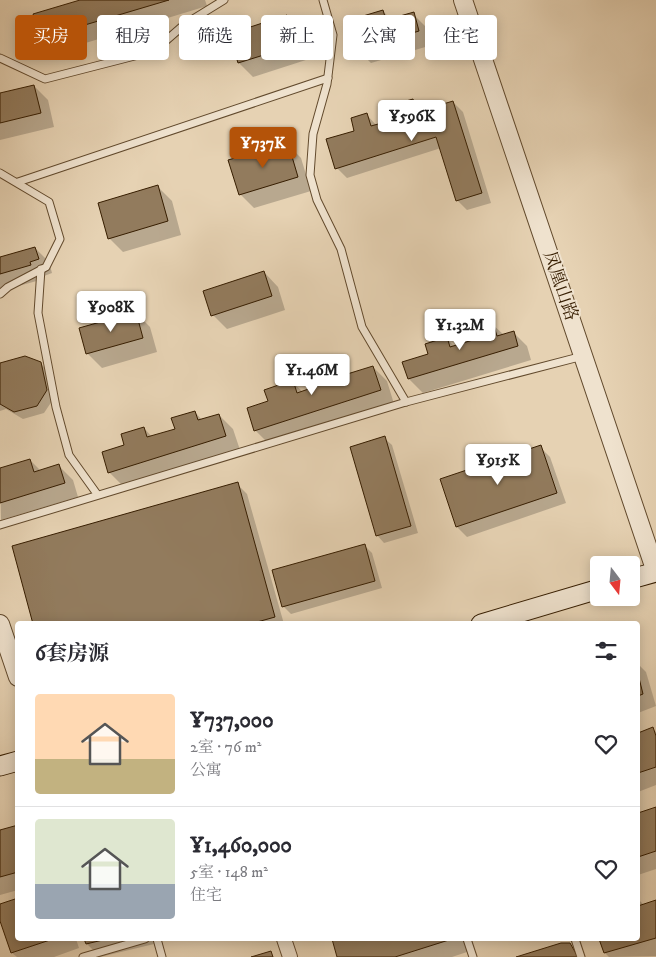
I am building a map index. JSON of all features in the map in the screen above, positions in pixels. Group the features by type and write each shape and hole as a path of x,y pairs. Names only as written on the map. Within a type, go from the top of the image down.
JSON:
{"main road":[{"path":"640,576 656,572"},
{"path":"491,621 590,592"},
{"path":"0,766 15,762"}],"street":[{"name":"凤凰山路","path":"463,0 656,572"},
{"path":"0,624 15,668"},
{"path":"285,941 290,957"}],"lane":[{"path":"0,58 45,79 144,54 154,51 185,24 224,0"},
{"path":"323,0 333,35 328,78 313,134 310,175 317,200 341,249 362,327 406,402"},
{"path":"18,182 328,78"},
{"path":"0,173 49,202 60,239 46,267 8,287 0,294"},
{"path":"41,269 38,313 56,407 69,455 98,494"},
{"path":"0,525 406,402 584,356"},
{"path":"83,957 138,941"},
{"path":"158,941 162,957"},
{"path":"468,941 473,957"},
{"path":"576,941 581,957"}],"building":[{"path":"80,0 169,0 118,15 97,15 97,21 87,24 87,15 33,14"},
{"path":"383,10 384,15 366,15"},
{"path":"414,12 415,15 404,15"},
{"path":"415,16 419,31 415,32"},
{"path":"261,24 261,56 251,59 251,27"},
{"path":"237,60 248,60 238,63"},
{"path":"34,85 41,113 0,123 0,93"},
{"path":"413,99 417,112 453,101 482,193 456,201 436,137 335,169 326,139 354,131 351,118 367,113 371,126 396,119 392,105"},
{"path":"288,143 298,177 239,195 228,160"},
{"path":"158,185 168,221 108,239 98,203"},
{"path":"35,247 39,259 30,262 31,265 0,274 0,257"},
{"path":"264,271 272,296 211,316 203,291"},
{"path":"136,312 143,338 86,354 79,328"},
{"path":"493,323 497,336 514,331 518,346 408,379 402,362 428,354 425,344 447,337 450,347 476,339 473,329"},
{"path":"25,356 41,362 47,390 37,406 14,412 0,404 0,363"},
{"path":"341,366 344,375 373,366 381,390 254,431 247,408 268,401 264,390 293,380 297,393 320,385 316,374"},
{"path":"195,411 198,420 219,414 226,436 108,473 102,452 124,445 121,434 144,427 147,437 175,429 171,418"},
{"path":"385,436 411,526 376,536 350,447"},
{"path":"541,445 557,493 456,527 440,479"},
{"path":"30,459 34,472 59,464 65,483 0,503 0,468"},
{"path":"238,482 275,617 261,621 32,621 12,546"},
{"path":"365,544 375,581 282,607 272,570"},
{"path":"640,682 643,694 640,695"},
{"path":"653,727 656,736 656,767 640,772 640,732"},
{"path":"656,807 656,851 640,856 640,812"},
{"path":"15,826 15,873 0,877 0,830"},
{"path":"15,899 15,941 47,941 11,953 0,921 0,904"},
{"path":"656,900 656,938 604,953 600,941 640,941 640,905"},
{"path":"85,941 99,941 86,944"},
{"path":"333,941 446,941 395,957 337,957"},
{"path":"561,943 570,943 578,957 516,957"},
{"path":"271,951 273,957 251,957"}]}
